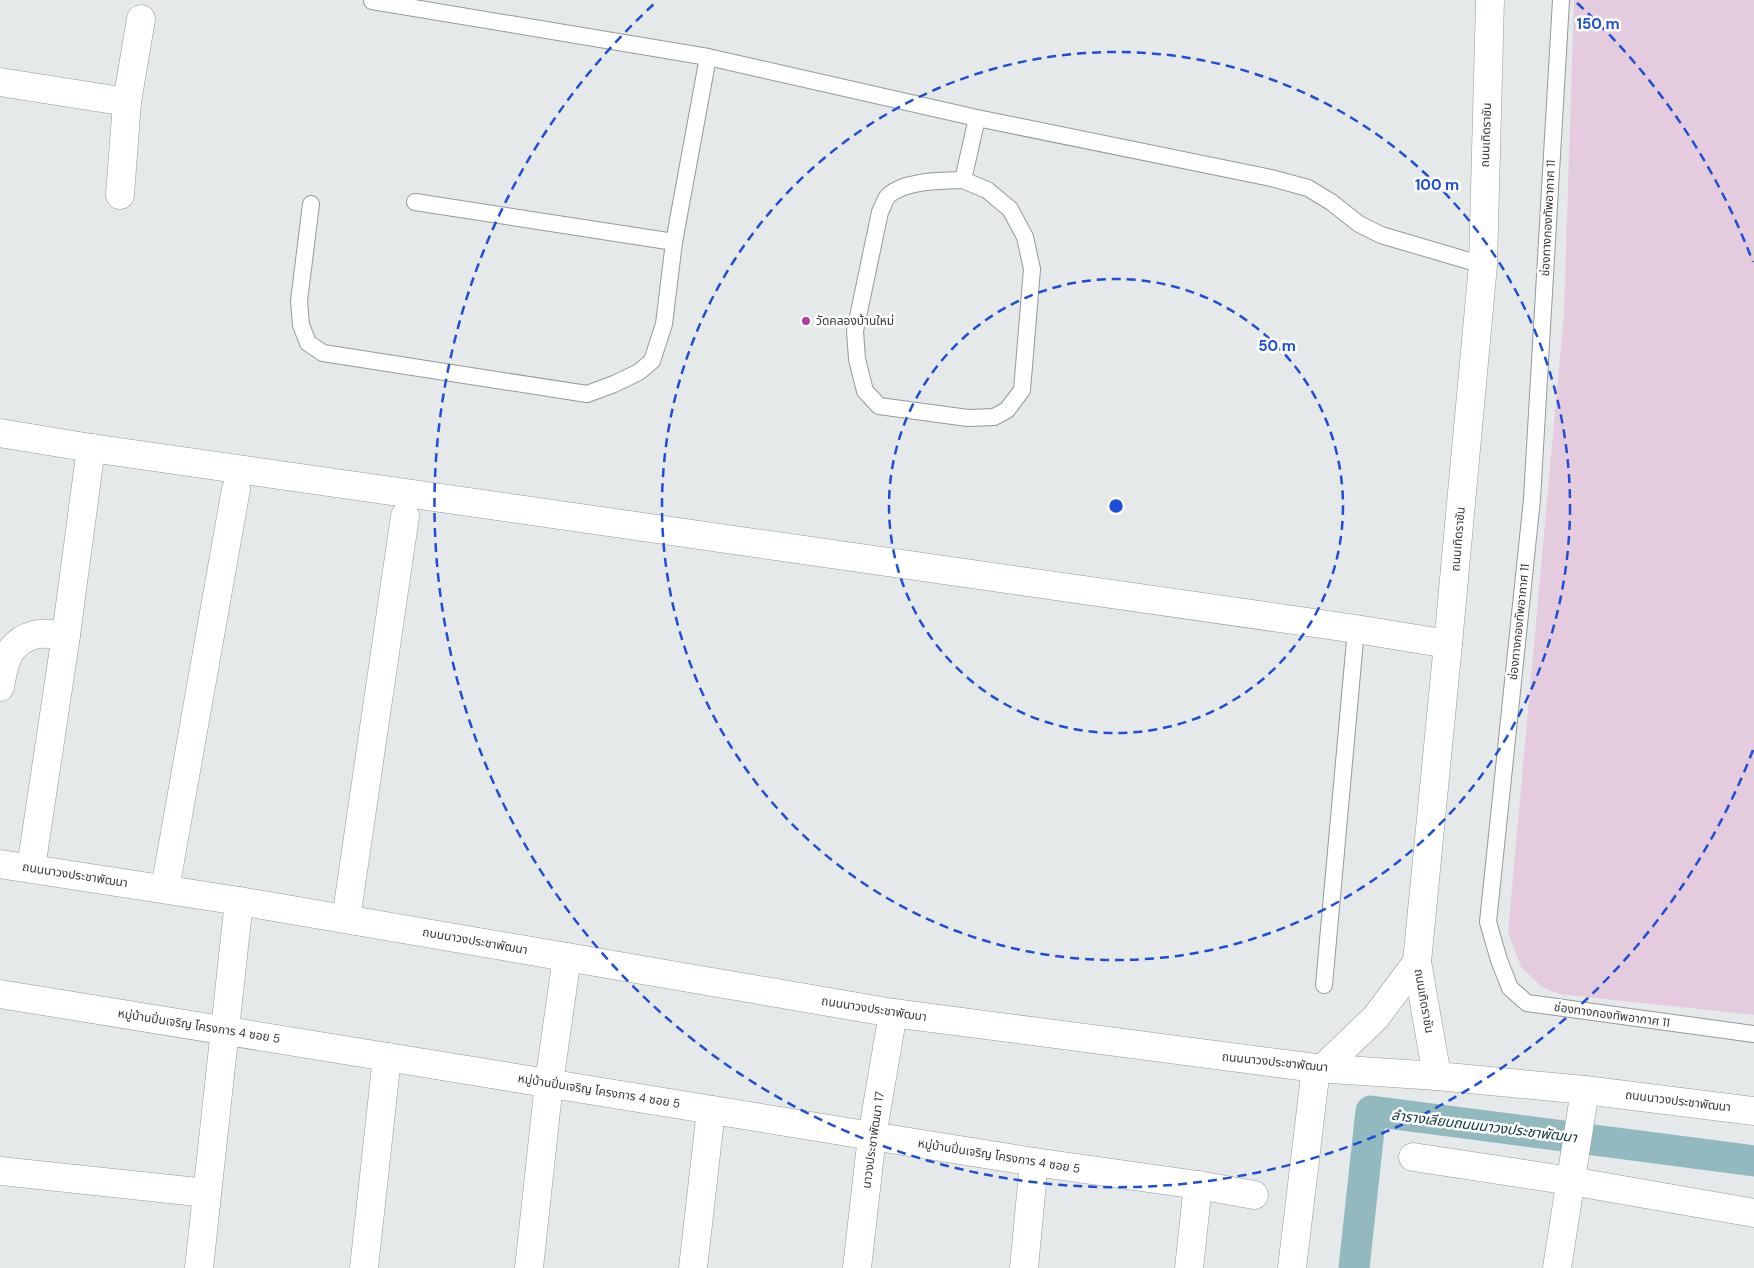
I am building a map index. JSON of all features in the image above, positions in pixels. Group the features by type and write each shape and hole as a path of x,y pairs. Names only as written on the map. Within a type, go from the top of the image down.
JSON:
{"street":[{"name":"ถนนเทิดราชัน","path":"1437,1076 1418,962 1482,265 1490,0"},
{"path":"120,195 127,102 141,19"},
{"path":"0,82 127,102"},
{"path":"0,433 91,448 1356,629 1448,644"},
{"path":"31,868 66,635 91,448"},
{"path":"165,889 236,489"},
{"path":"346,919 405,516"},
{"path":"0,687 4,664 16,643 36,634 66,635"},
{"name":"ถนนนาวงประชาพัฒนา","path":"0,864 239,901 893,1013 1319,1068 1437,1076 1585,1090 1754,1111"},
{"path":"199,1268 239,901"},
{"path":"529,1268 549,1083 567,957"},
{"path":"1292,1268 1319,1068 1376,1017 1418,962"},
{"name":"หมู่บ้านปิ่นเจริญ โครงการ 4 ซอย 5","path":"0,994 1034,1162 1198,1184 1254,1195"},
{"name":"นาวงประชาพัฒนา 17","path":"857,1268 872,1136 893,1013"},
{"path":"364,1268 387,1057"},
{"path":"1556,1268 1585,1090"},
{"path":"693,1268 711,1110"},
{"path":"1412,1156 1572,1170 1754,1213"},
{"path":"1024,1268 1034,1162"},
{"path":"0,1171 207,1193"},
{"path":"1189,1268 1198,1184"}],"lane":[{"path":"372,0 708,57 977,118 1280,180 1308,188 1331,202 1359,224 1381,236 1482,265"},
{"name":"ช่องทางกองทัพอากาศ 11","path":"1561,0 1532,499 1488,922 1499,960 1510,988 1527,1003 1754,1034"},
{"path":"311,204 299,301 300,324 308,343 323,353 587,394 639,372 652,361 664,324 674,242 708,57"},
{"path":"963,180 977,118"},
{"path":"963,180 987,190 1010,209 1025,237 1032,269 1022,390 1007,410 994,417 968,418 879,406 865,391 857,359 855,331 880,212 888,195 902,188 932,181 963,180"},
{"path":"416,202 674,242"},
{"path":"1324,985 1356,629"}],"shaded area":[{"path":"1574,0 1754,0 1754,1015 1559,994 1542,987 1521,967 1508,932 1564,313"}],"waterway":[{"name":"ลำรางเลียบถนนนาวงประชาพัฒนา","path":"1354,1268 1371,1111 1754,1161"}],"place":[{"name":"วัดคลองบ้านใหม่","path":"806,321"}]}
